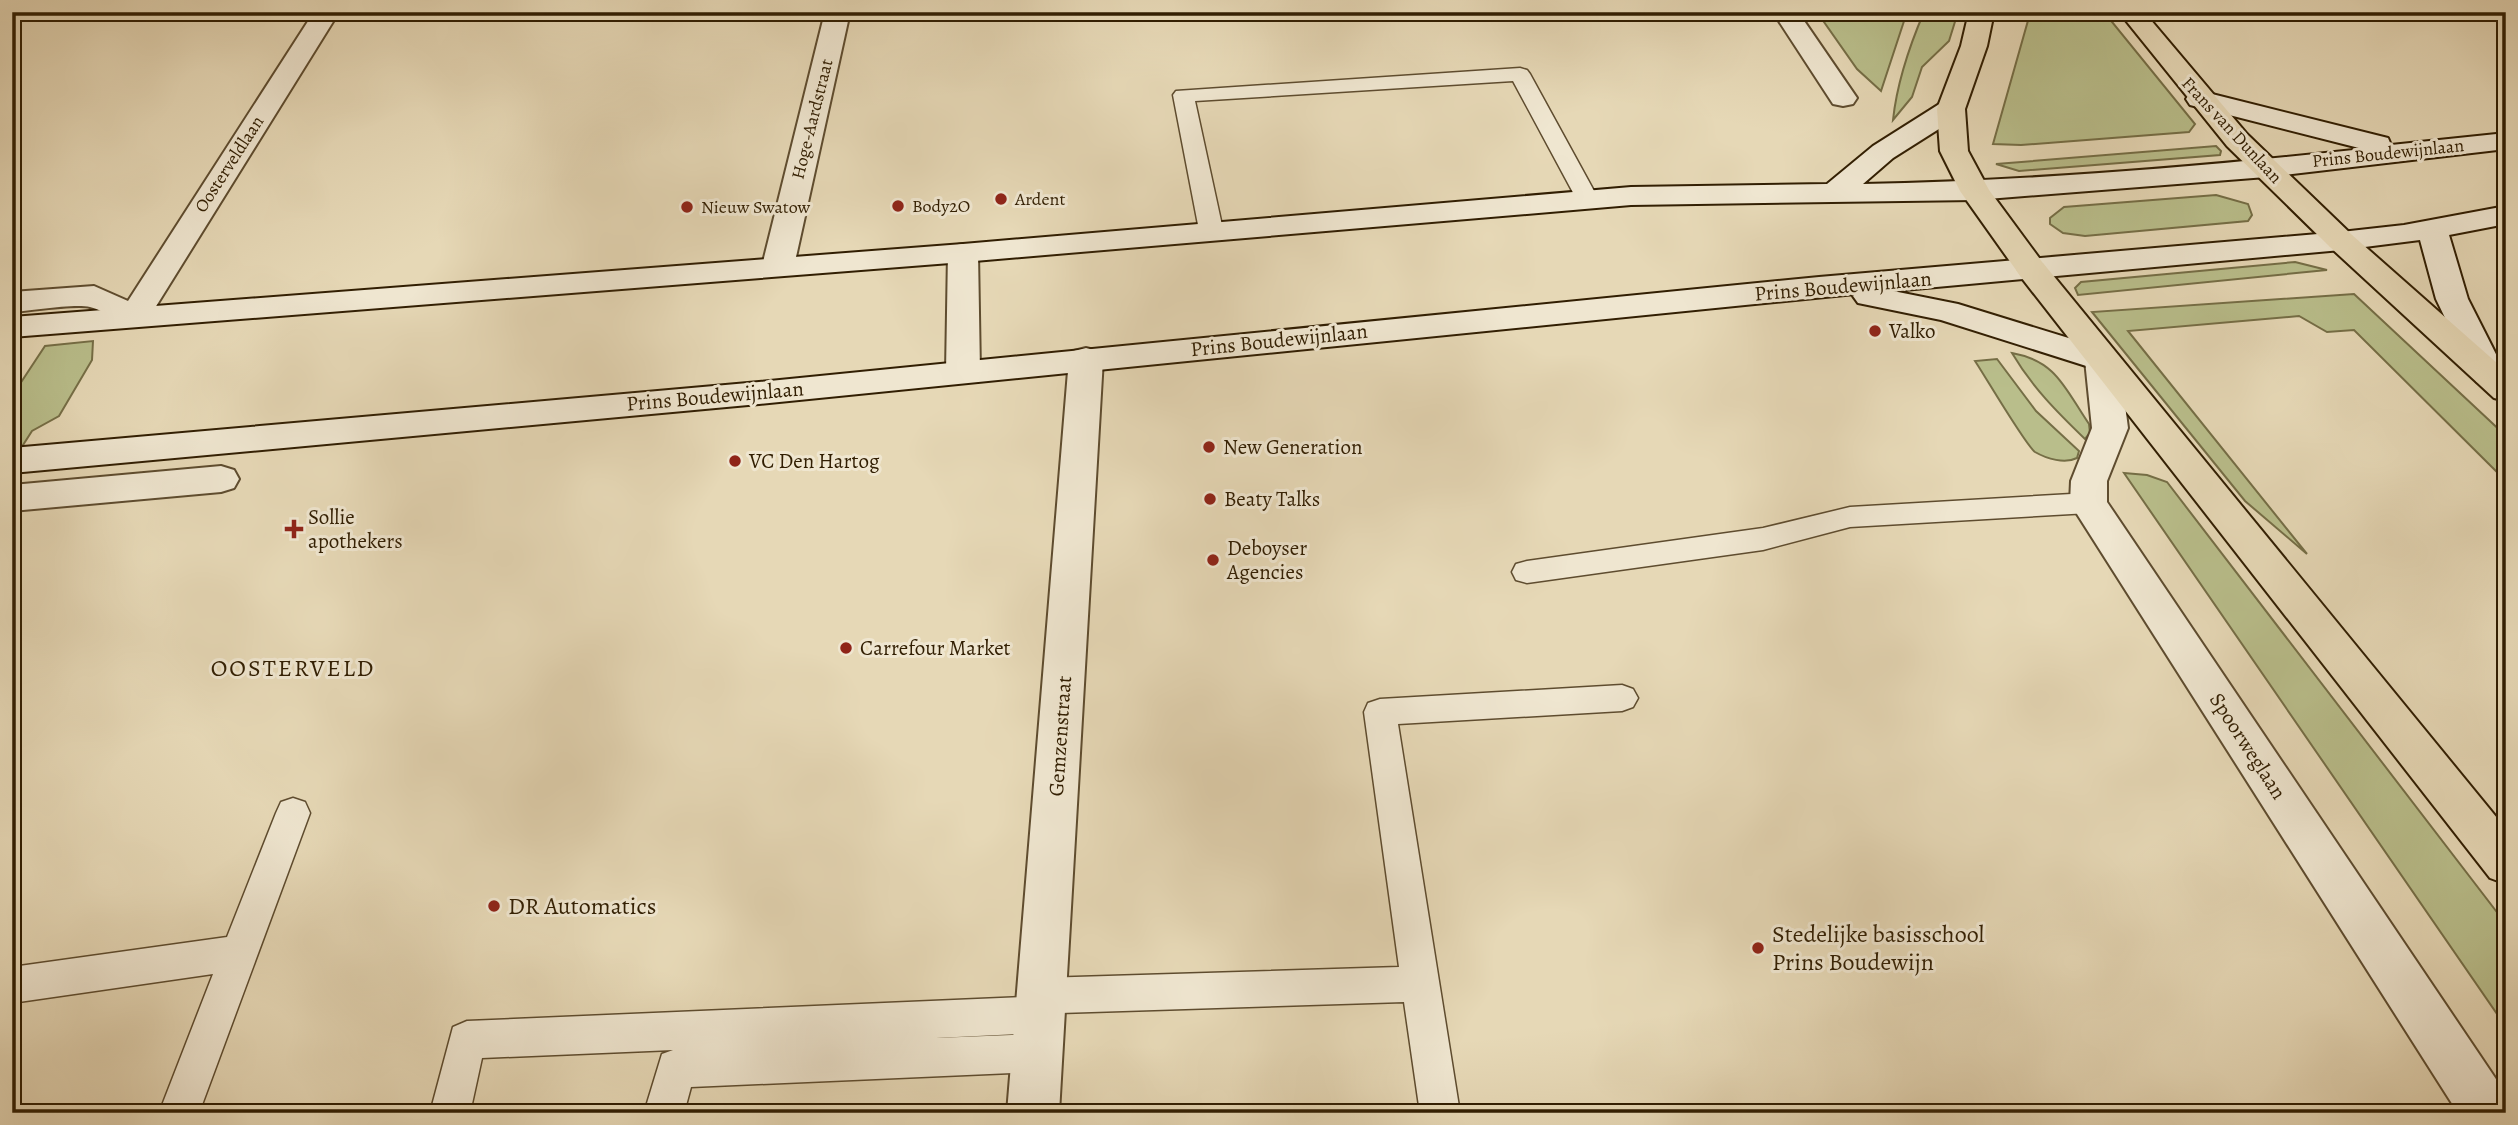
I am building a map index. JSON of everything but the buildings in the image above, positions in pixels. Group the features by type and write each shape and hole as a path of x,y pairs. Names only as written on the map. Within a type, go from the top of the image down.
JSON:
{"main road":[{"name":"Oosterveldlaan","path":"134,317 327,12"},
{"name":"Hoge-Aardstraat","path":"778,266 838,12"},
{"path":"1785,12 1843,98"},
{"path":"1982,12 1974,46 1951,109 1954,151 1975,191 2032,271 2102,360 2506,864"},
{"name":"Frans van Dunlaan","path":"2131,12 2200,99 2266,168 2341,241 2498,382"},
{"path":"2200,99 2404,151"},
{"path":"1833,194 1882,152 1951,109"},
{"name":"Prins Boudewijnlaan","path":"12,327 963,253 1631,196 1975,191 2266,168 2506,141"},
{"name":"Prins Boudewijnlaan","path":"12,461 963,372 1819,286 2032,271 2341,241 2432,229 2506,215"},
{"path":"2432,229 2452,299 2498,382"},
{"path":"963,253 963,372"},
{"path":"1819,286 1947,311 2102,360"},
{"path":"12,302 94,296 134,317"},
{"name":"Gemzenstraat","path":"1033,1113 1086,359"},
{"path":"2089,503 2090,481 2110,428 2102,360"},
{"path":"18,506 51,457"},
{"path":"18,506 221,479"},
{"name":"Spoorweglaan","path":"2089,503 2488,1113"}],"lane":[{"path":"1211,230 1183,95 1520,74 1588,200"},
{"path":"1527,572 1763,540 1850,517 2089,503"},
{"path":"1440,1113 1380,712 1622,698"},
{"path":"179,1113 293,813"},
{"path":"12,985 239,953"},
{"path":"664,1113 676,1068 1040,1021 1421,984"},
{"path":"450,1113 467,1040 1040,1021"}],"green space":[{"path":"1817,12 1907,12 1881,91 1857,69"},
{"path":"1924,12 1958,12 1949,41 1922,67 1912,97 1893,120 1904,65"},
{"path":"2027,12 2104,12 2195,124 2189,132 2021,145 1993,144 2029,17"},
{"path":"2216,146 2221,151 2220,155 2019,171 1996,164"},
{"path":"2216,195 2248,204 2252,215 2248,221 2085,236 2063,233 2050,224 2050,218 2064,207"},
{"path":"2295,262 2327,270 2078,295 2075,288 2081,282"},
{"path":"2354,294 2506,436 2506,481 2354,330 2327,332 2299,316 2128,331 2307,554 2245,501 2092,312"},
{"path":"93,341 92,360 59,416 32,431 23,445 12,446 12,396 45,346"},
{"path":"2012,353 2040,363 2058,378 2089,424 2090,433 2085,439 2037,388"},
{"path":"1997,359 2036,411 2079,451 2077,458 2067,461 2050,459 2030,447 1975,361"},
{"path":"2124,473 2147,475 2167,482 2506,924 2506,1027"}],"place":[{"name":"Ardent","path":"1001,199"},
{"name":"Body2O","path":"898,206"},
{"name":"Nieuw Swatow","path":"687,207"},
{"name":"Valko","path":"1875,331"},
{"name":"New Generation","path":"1209,447"},
{"name":"VC Den Hartog","path":"735,461"},
{"name":"Beaty Talks","path":"1210,499"},
{"name":"Sollie apothekers","path":"294,529"},
{"name":"Deboyser Agencies","path":"1213,560"},
{"name":"Carrefour Market","path":"846,648"},
{"name":"DR Automatics","path":"494,906"},
{"name":"Stedelijke basisschool Prins Boudewijn","path":"1758,948"}],"district":[{"name":"OOSTERVELD","path":"293,668"}]}
